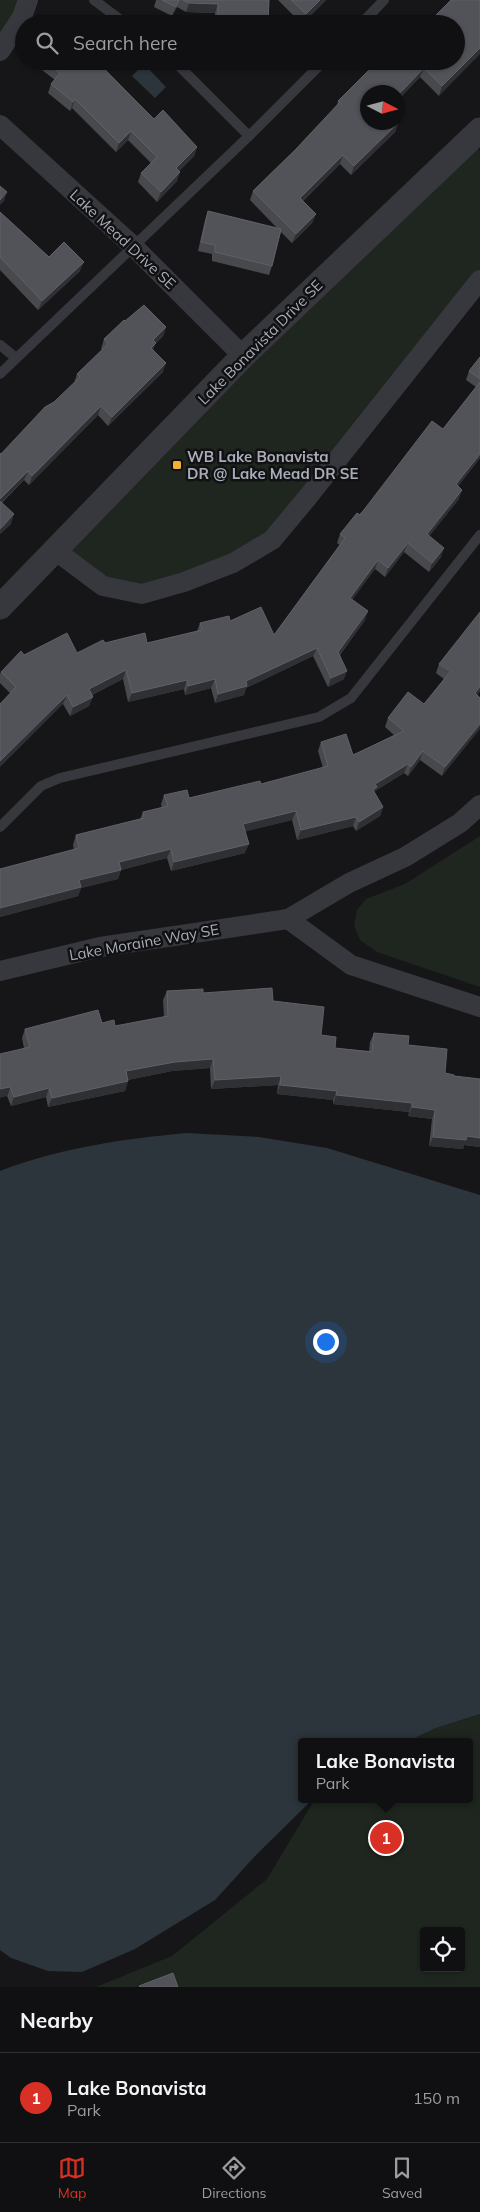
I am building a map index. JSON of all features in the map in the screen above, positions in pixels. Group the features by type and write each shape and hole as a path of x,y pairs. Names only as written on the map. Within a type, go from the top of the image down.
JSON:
{"street":[{"path":"23,15 28,0"},
{"path":"0,51 15,28"},
{"name":"Lake Mead Drive SE","path":"0,125 133,246 243,356"},
{"name":"Lake Bonavista Drive SE","path":"0,607 243,356 477,140"},
{"path":"56,551 103,586 142,594 184,582 234,563 272,540 480,280"},
{"name":"Lake Moraine Way SE","path":"0,971 100,947 288,919 348,883 405,858 460,823 480,805"},
{"path":"288,919 351,965 480,1007"}],"lane":[{"path":"94,0 114,15"},
{"path":"370,15 384,0"},
{"path":"183,70 249,136"},
{"path":"0,374 249,136 315,70"},
{"path":"0,345 16,358"},
{"path":"0,827 41,786 60,778 319,717 351,698 480,535"}],"shaded area":[{"path":"0,0 28,0 20,15 15,15 15,24 0,51"},
{"path":"138,70 150,70 166,87 155,98 132,76"},
{"path":"470,140 480,151 480,280 272,540 184,582 103,586 56,551"},
{"path":"480,836 480,987 377,952 360,940 354,926 357,910 366,899 405,884"},
{"path":"186,1133 259,1137 327,1148 480,1195 480,1714 436,1728 415,1738 298,1738 298,1803 309,1803 257,1854 215,1900 135,1949 82,1972 48,1971 11,1958 0,1950 0,1171 68,1150 139,1138"},
{"path":"480,1714 480,1987 96,1987 172,1956 267,1879 313,1803 473,1803 473,1738 415,1738 436,1728"}],"building":[{"path":"162,0 179,0 176,7"},
{"path":"183,0 269,0 268,15 218,15 218,4 189,3"},
{"path":"291,0 320,0 306,14"},
{"path":"451,0 480,0 480,48 465,63 465,15 436,15"},
{"path":"56,70 105,70 154,119 163,110 197,147 176,168 180,172 161,192 141,173 157,157 131,131 119,143 75,99 73,102 51,84 60,73"},
{"path":"369,70 422,70 405,88 405,85 360,85 360,130 391,130 354,166 343,155 300,198 316,214 296,234 253,191 340,102 338,101"},
{"path":"426,70 458,70 442,86"},
{"path":"0,186 7,192 0,200"},
{"path":"208,211 281,229 272,266 215,252 215,245 201,242"},
{"path":"0,212 49,257 64,242 84,262 42,301 0,257"},
{"path":"144,305 166,327 153,340 156,343 151,348 166,363 112,417 101,406 32,476 28,471 0,499 0,453 45,407 54,402 80,377 77,374 108,344 104,339 124,320"},
{"path":"480,357 480,379 469,371"},
{"path":"480,382 480,454 456,484 462,490 427,534 444,548 432,563 408,543 388,568 378,560 350,598 368,611 338,652 347,671 331,678 317,648 246,681 247,686 218,694 215,679 188,686 187,680 132,693 126,670 89,689 93,697 73,707 67,695 0,761 0,704 16,687 1,672 21,651 24,655 67,633 77,653 103,640 105,643 145,633 147,643 202,630 200,623 229,616 230,621 261,607 274,635 345,538 340,534 357,513 360,515 432,421 443,429"},
{"path":"0,501 14,514 0,529"},
{"path":"480,612 480,687 475,693 480,698 480,724 445,767 423,751 411,767 408,764 375,784 377,787 373,790 383,807 359,822 356,817 301,830 296,811 243,824 249,844 174,862 171,849 119,862 121,870 79,880 81,887 0,908 0,869 79,848 76,835 144,818 143,812 168,806 164,795 187,790 189,798 260,781 261,784 328,766 321,742 346,734 353,755 404,731 388,718 408,692 424,704 450,672 439,664"},
{"path":"272,988 273,1001 324,1007 321,1035 336,1037 335,1048 372,1052 374,1033 409,1036 408,1045 447,1049 445,1073 480,1079 480,1138 467,1136 466,1140 433,1137 435,1110 412,1107 412,1103 336,1095 337,1091 280,1085 281,1076 215,1080 213,1059 175,1062 126,1071 128,1081 52,1098 49,1088 14,1097 10,1087 0,1089 0,1054 30,1047 25,1029 98,1010 102,1023 114,1020 115,1026 168,1016 167,991 203,989 203,993"},
{"path":"173,1973 178,1987 139,1986"}],"place":[{"name":"WB Lake Bonavista DR @ Lake Mead DR SE","path":"177,465"},
{"name":"Lake Bonavista","path":"386,1838"}]}
